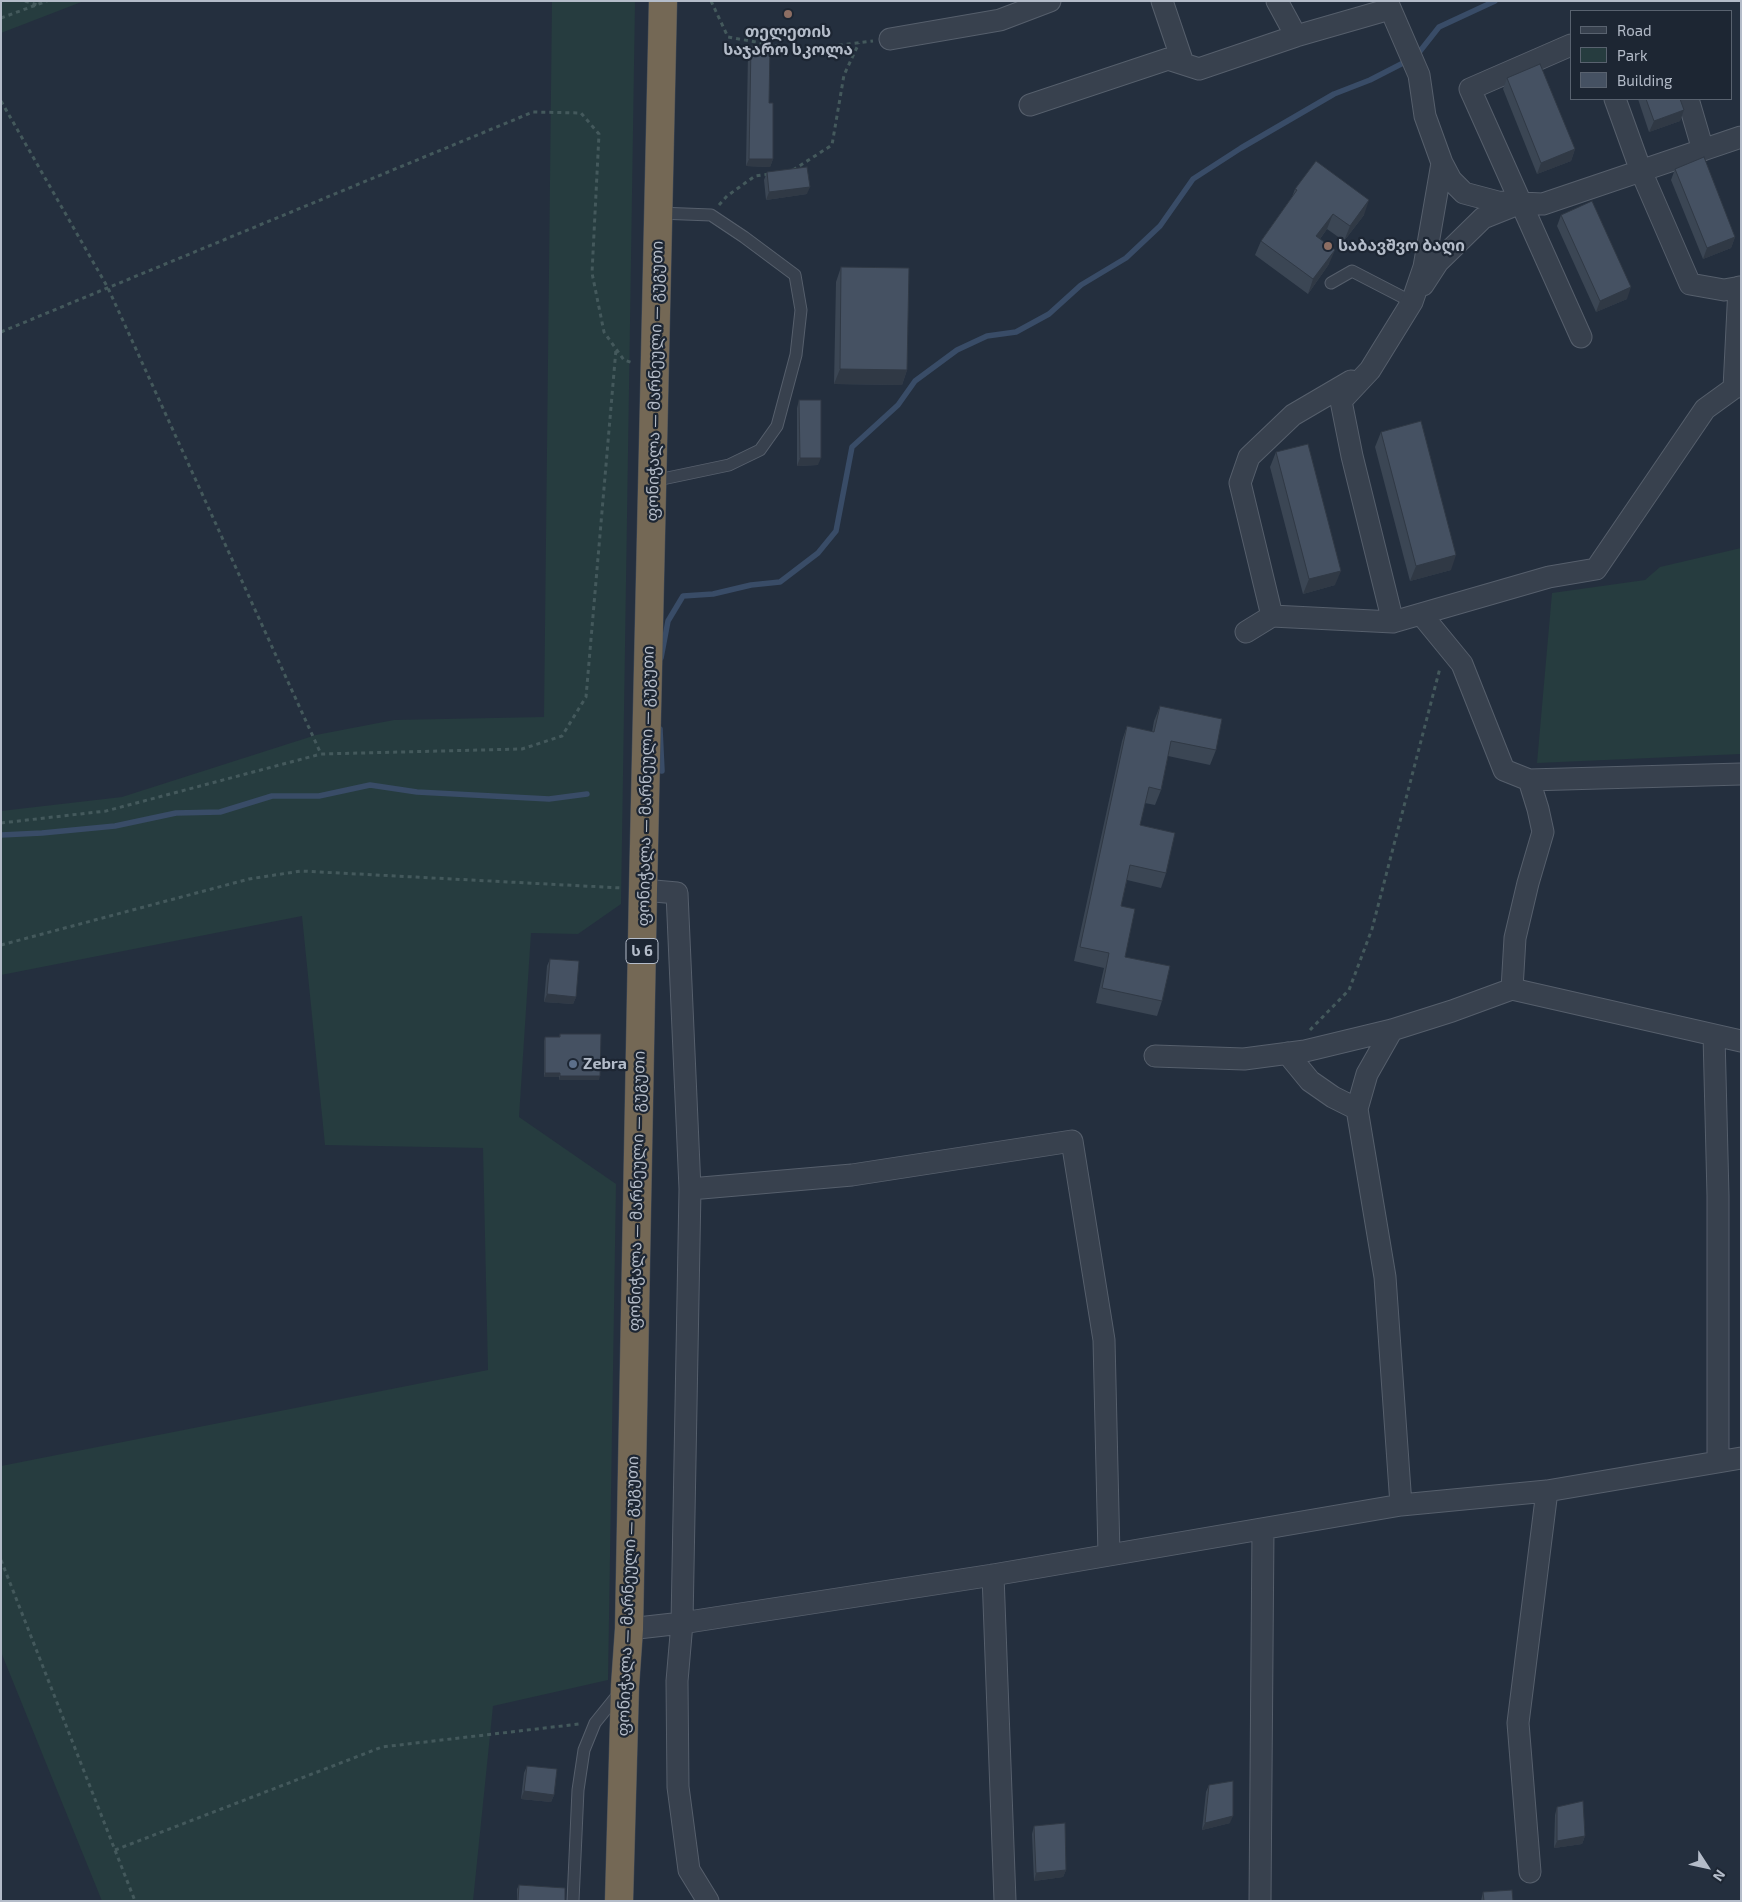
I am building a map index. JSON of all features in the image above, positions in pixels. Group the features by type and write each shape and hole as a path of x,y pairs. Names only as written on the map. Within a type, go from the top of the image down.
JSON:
{"highway":[{"name":"ფონიჭალა — მარნეული — გუგუთი","path":"618,1901 625,1686 629,1629 663,1"}],"street":[{"path":"890,39 1000,20 1050,1"},
{"path":"1162,1 1183,64"},
{"path":"1276,1 1296,36"},
{"path":"1030,105 1168,59 1198,68 1389,5 1417,70 1425,116 1442,163 1451,180 1464,193 1498,202 1543,204 1741,138"},
{"path":"1570,45 1470,89 1581,336"},
{"path":"1246,632 1272,616 1393,622 1549,577 1596,569 1705,409 1738,387 1740,287 1724,290 1690,284 1641,171 1615,100"},
{"path":"1688,100 1703,150"},
{"path":"1412,302 1424,267 1442,163"},
{"path":"1393,622 1340,402 1370,370 1438,262 1483,218 1520,203"},
{"path":"1272,616 1240,483 1249,457 1293,415 1370,370"},
{"path":"1420,614 1462,664 1504,770 1528,780 1741,774"},
{"path":"1512,988 1515,938 1543,832 1538,809 1528,780"},
{"path":"643,890 677,893 690,1188 682,1623 677,1681 678,1787 689,1870 708,1901"},
{"path":"1155,1056 1244,1058 1305,1051 1392,1030 1452,1011 1512,988 1741,1041"},
{"path":"1392,1030 1367,1074 1357,1109 1385,1277 1401,1504"},
{"path":"1714,1035 1718,1196 1718,1461"},
{"path":"1287,1053 1310,1081 1333,1097 1357,1109"},
{"path":"690,1188 852,1175 1072,1141 1104,1340 1110,1555"},
{"path":"629,1629 682,1623 993,1575 1401,1504 1547,1491 1741,1458"},
{"path":"1530,1872 1518,1723 1547,1491"},
{"path":"1260,1901 1263,1529"},
{"path":"993,1575 1005,1901"}],"lane":[{"path":"653,481 728,465 760,450 777,426 796,355 801,310 795,275 711,215 660,213"},
{"path":"1331,284 1352,271 1412,302"},
{"path":"573,1901 578,1790 584,1750 595,1723 625,1686"}],"path":[{"path":"25,1 38,5"},
{"path":"1,18 48,1"},
{"path":"711,1 728,37 800,50 890,39"},
{"path":"788,171 796,169 832,146 844,75 859,43"},
{"path":"1,101 108,288 322,754"},
{"path":"1,332 533,112 581,113 599,134 592,273 604,332 624,360 656,369"},
{"path":"711,215 726,196 755,176 772,174"},
{"path":"1,823 106,811 322,754 522,749 562,736 586,697 616,349"},
{"path":"1287,1053 1349,990 1372,929 1446,645"},
{"path":"1,945 249,878 301,871 643,890"},
{"path":"1,1560 135,1901"},
{"path":"115,1850 382,1747 595,1723"}],"green space":[{"path":"1,1 84,1 1,33"},
{"path":"552,1 635,1 621,904 578,934 531,933 519,1117 616,1184 608,1680 493,1706 473,1901 102,1901 1,1652 1,1466 488,1370 483,1148 325,1145 302,916 1,975 1,811 122,797 316,735 394,720 544,717"},
{"path":"1741,548 1741,754 1537,763 1552,593 1645,580 1660,567"}],"building":[{"path":"751,46 770,46 769,103 773,103 773,159 749,159"},
{"path":"1540,64 1575,149 1541,163 1507,78"},
{"path":"1646,100 1680,100 1684,110 1654,121"},
{"path":"1704,157 1735,237 1707,248 1675,169"},
{"path":"1316,161 1369,200 1350,226 1333,214 1316,236 1335,250 1313,279 1261,241"},
{"path":"807,167 810,187 769,192 767,172"},
{"path":"1592,201 1631,287 1600,301 1561,215"},
{"path":"841,267 909,268 907,370 840,369"},
{"path":"799,400 821,400 821,458 800,458"},
{"path":"1421,421 1456,555 1416,566 1381,432"},
{"path":"1308,444 1341,571 1309,579 1276,452"},
{"path":"1160,706 1222,719 1216,750 1171,741 1161,790 1149,787 1140,825 1175,833 1166,873 1130,865 1121,906 1135,909 1125,957 1170,966 1162,1001 1102,988 1109,953 1080,947 1127,726 1154,732"},
{"path":"550,959 579,961 576,997 547,994"},
{"path":"560,1034 601,1034 600,1076 560,1076 560,1073 545,1073 545,1037 560,1037"},
{"path":"527,1766 557,1769 554,1795 524,1791"},
{"path":"1233,1781 1233,1816 1205,1823 1209,1785"},
{"path":"1583,1801 1585,1836 1557,1841 1557,1807"},
{"path":"1065,1823 1066,1870 1036,1873 1034,1826"},
{"path":"519,1885 565,1888 565,1901 518,1901"},
{"path":"1512,1890 1513,1901 1484,1901 1483,1892"}],"waterway":[{"path":"1417,55 1439,27 1495,1"},
{"path":"661,658 668,621 683,596 713,594 751,585 780,582 818,553 836,531 852,447 898,405 915,381 957,350 987,336 1016,332 1049,314 1081,285 1126,258 1160,226 1193,179 1241,148 1334,94 1370,80 1409,60"},
{"path":"660,729 662,771"},
{"path":"1,835 115,826 176,813 220,812 272,796 319,796 370,785 417,792 549,799 587,794"}],"place":[{"name":"თელეთის საჯარო სკოლა","path":"788,14"},
{"name":"საბავშვო ბაღი","path":"1328,246"},
{"name":"Zebra","path":"573,1064"}]}
